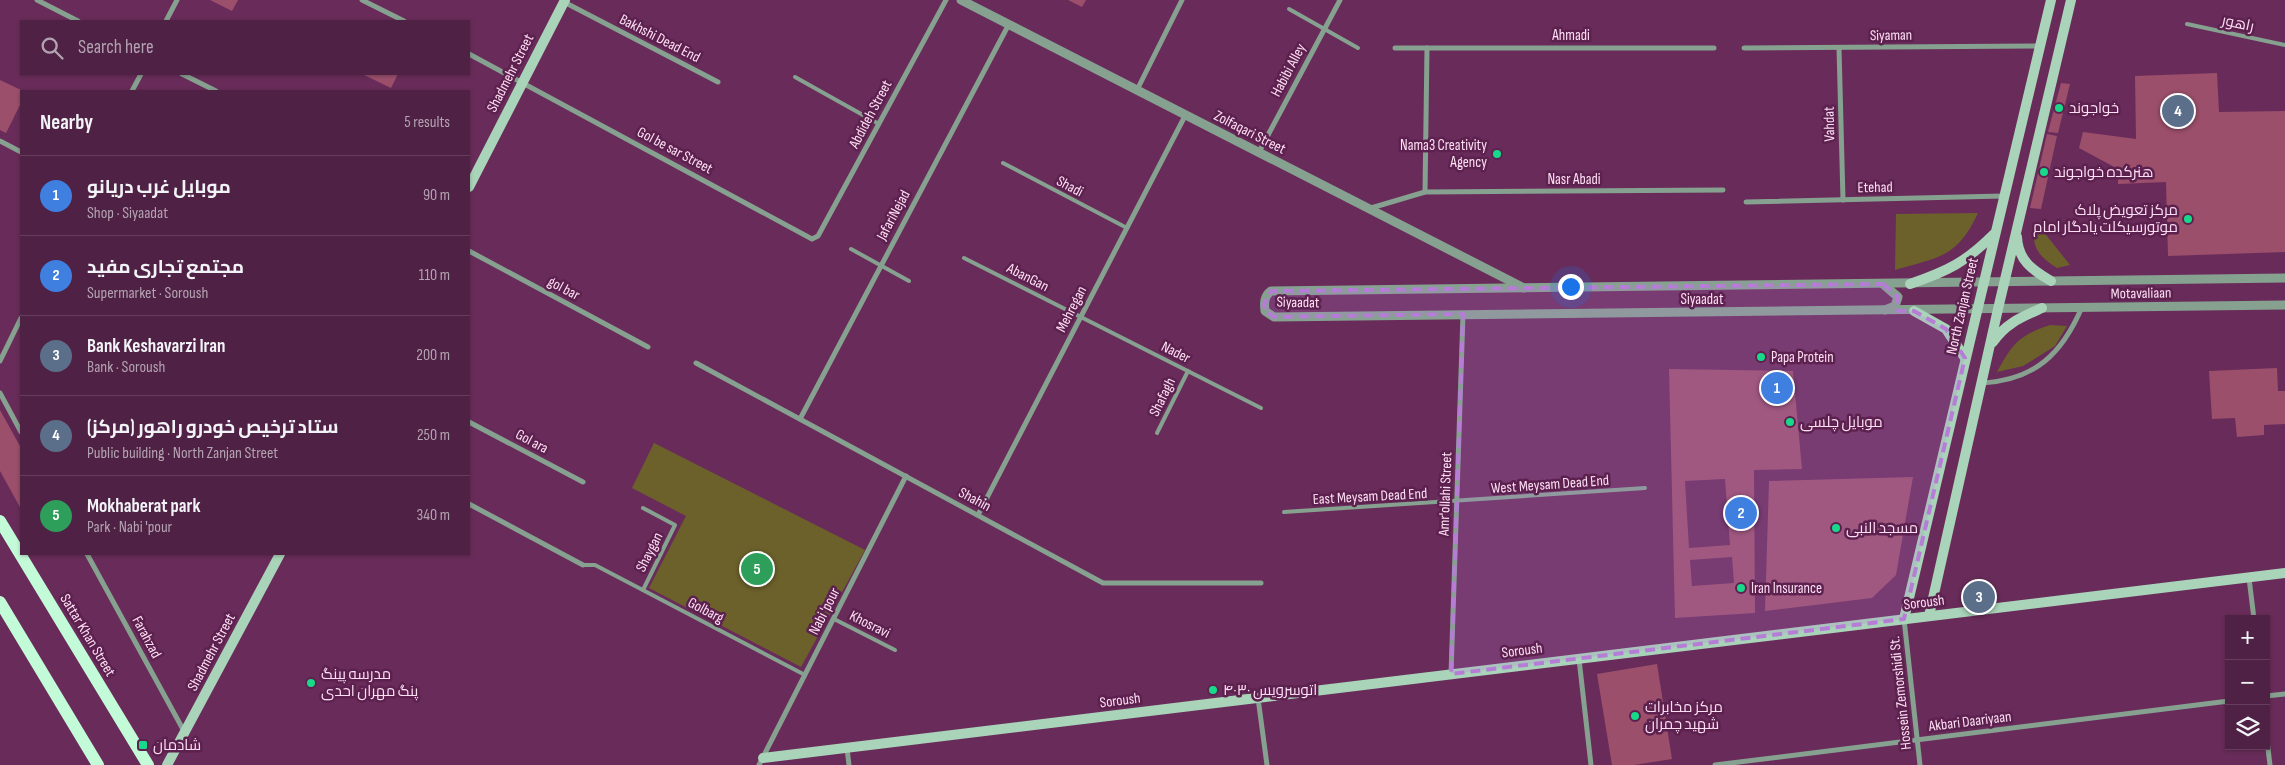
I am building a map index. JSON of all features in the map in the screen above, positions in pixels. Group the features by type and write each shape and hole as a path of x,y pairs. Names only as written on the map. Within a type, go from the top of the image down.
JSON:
{"main road":[{"name":"North Zanjan Street","path":"1904,619 2050,0"},
{"path":"1929,616 2004,282 2071,0"},
{"name":"Shadmehr Street","path":"470,184 564,1"},
{"path":"2016,232 2017,247 2023,260 2035,272 2050,281"},
{"path":"1910,284 1945,272 1973,254 1994,233"},
{"path":"1989,349 2000,333 2013,320 2042,308"},
{"path":"1914,311 1946,329 1965,358"},
{"name":"Sattar Khan Street","path":"0,521 20,554"},
{"name":"Sattar Khan Street","path":"21,555 148,765"},
{"name":"Shadmehr Street","path":"168,765 279,555"},
{"name":"Soroush","path":"761,762 847,748 2285,573"},
{"path":"0,602 98,765"}],"street":[{"path":"37,0 76,20"},
{"path":"167,20 177,0"},
{"path":"362,0 402,20"},
{"name":"Abdideh Street","path":"816,239 946,0"},
{"name":"Zolfaqari Street","path":"961,0 1371,208 1526,289"},
{"path":"1137,90 1182,0"},
{"name":"Habibi Alley","path":"1259,152 1340,0"},
{"name":"Bakhshi Dead End","path":"564,1 718,82"},
{"name":"JafariNejad","path":"800,418 1009,24"},
{"name":"Siyaman","path":"1744,48 2040,46"},
{"name":"Ahmadi","path":"1395,48 1714,48"},
{"path":"1425,192 1427,48"},
{"name":"Vahdat","path":"1840,48 1843,200"},
{"name":"Gol be sar Street","path":"470,55 812,239 816,239"},
{"path":"132,90 140,75"},
{"path":"184,75 214,90"},
{"name":"Mehregan","path":"978,515 1186,114"},
{"path":"0,141 20,151"},
{"name":"Nasr Abadi","path":"1371,208 1425,192 1723,190"},
{"name":"Etehad","path":"1746,202 2004,196"},
{"name":"gol bar","path":"470,252 648,347"},
{"path":"1491,289 1496,283 1493,271"},
{"name":"Motavaliaan","path":"2004,282 2285,278"},
{"name":"Siyaadat","path":"1998,309 1274,317 1265,311 1264,304 1265,297 1271,291 2004,282"},
{"path":"1883,284 1896,293 1898,301 1895,306 1883,311"},
{"name":"Motavaliaan","path":"1998,309 2285,305"},
{"path":"1981,383 1998,382 2019,375 2057,352 2073,328 2082,307"},
{"name":"Amr'ollahi Street","path":"1451,674 1464,314"},
{"path":"0,361 20,320"},
{"name":"Shahin","path":"696,363 1103,583 1260,583"},
{"path":"0,393 20,430"},
{"name":"Gol ara","path":"470,423 583,482"},
{"name":"Nabi 'pour","path":"761,762 906,476"},
{"path":"470,505 583,565"},
{"name":"Farahzad","path":"88,555 184,733"},
{"path":"2249,577 2254,615"},
{"name":"Hossein Zemorshidi St.","path":"1904,619 1920,765"},
{"path":"1578,658 1592,765"},
{"path":"2270,696 2285,694"},
{"path":"1258,698 1267,765"},
{"name":"Akbari Daariyaan","path":"1715,765 2225,702"},
{"path":"847,748 850,765"},
{"path":"2268,750 2270,765"}],"lane":[{"path":"1289,8 1358,48"},
{"name":"راهور","path":"2186,24 2285,45"},
{"path":"795,78 878,124"},
{"name":"Shadi","path":"1003,163 1127,228"},
{"path":"851,249 909,281"},
{"name":"AbanGan","path":"964,258 1081,317"},
{"name":"Nader","path":"1081,317 1261,408"},
{"name":"Shafagh","path":"1157,433 1188,371"},
{"name":"West Meysam Dead End","path":"1457,502 1645,488"},
{"name":"East Meysam Dead End","path":"1284,512 1457,502"},
{"name":"Shaygan","path":"642,590 675,525 643,508"},
{"name":"Golbarg","path":"583,565 595,565 806,675"},
{"name":"Khosravi","path":"834,619 895,650"}],"highlighted area":[{"path":"1883,284 1891,289 1898,297 1898,311 1914,311 1946,329 1965,358 1904,619 1451,674 1463,314 1274,317 1265,311 1264,304 1271,291"}],"shaded area":[{"path":"1978,213 1962,239 1945,254 1895,270 1896,214"},
{"path":"2035,221 2070,265 2057,268 2040,254 2034,237"},
{"path":"2050,325 2067,326 2055,346 2023,366 1997,372 2012,347 2023,337"},
{"path":"654,443 865,550 801,667 649,588 686,516 632,488"}],"building":[{"path":"210,0 238,0 232,11"},
{"path":"1068,0 1086,0 1082,7"},
{"path":"2217,73 2219,112 2285,111 2285,252 2168,256 2166,182 2118,184 2118,169 2079,148 2083,132 2136,139 2135,76"},
{"path":"364,75 398,75 391,88"},
{"path":"0,80 21,90 20,105 6,133 0,130"},
{"name":"خواجوند","path":"2061,83 2070,84 2058,133 2048,132"},
{"name":"هنرکده خواجوند","path":"2047,134 2057,136 2041,209 2030,208"},
{"path":"2277,368 2278,391 2285,391 2285,424 2264,425 2264,435 2237,437 2235,418 2212,419 2209,371"},
{"path":"1669,369 1793,371 1802,469 1754,470 1755,613 1675,618","holes":["1725,479 1730,545 1689,548 1685,481","1732,557 1734,583 1692,586 1690,560"]},
{"path":"0,410 20,446 20,507 0,471"},
{"name":"مسجد النبی","path":"1913,477 1896,575 1872,598 1765,611 1769,481"},
{"name":"مرکز مخابرات شهید چمران","path":"1657,664 1672,759 1634,765 1612,765 1597,674"}],"place":[{"name":"خواجوند","path":"2059,108"},
{"name":"ستاد ترخیص خودرو راهور (مرکز)","path":"2178,111"},
{"name":"Nama3 Creativity Agency","path":"1497,154"},
{"name":"هنرکده خواجوند","path":"2044,172"},
{"name":"مرکز تعویض پلاک موتورسیکلت یادگار امام","path":"2188,219"},
{"name":"Papa Protein","path":"1761,357"},
{"name":"موبایل غرب دریانو","path":"1777,388"},
{"name":"موبایل چلسی","path":"1790,422"},
{"name":"مجتمع تجاری مفید","path":"1741,513"},
{"name":"مسجد النبی","path":"1836,528"},
{"name":"Mokhaberat park","path":"757,569"},
{"name":"Iran Insurance","path":"1741,588"},
{"name":"Bank Keshavarzi Iran","path":"1979,597"},
{"name":"مدرسه پینگ پنگ مهران احدی","path":"311,683"},
{"name":"اتوسرویس ۴۰۳۰","path":"1213,690"},
{"name":"مرکز مخابرات شهید چمران","path":"1635,716"},
{"name":"شادمان","path":"143,745"}]}
